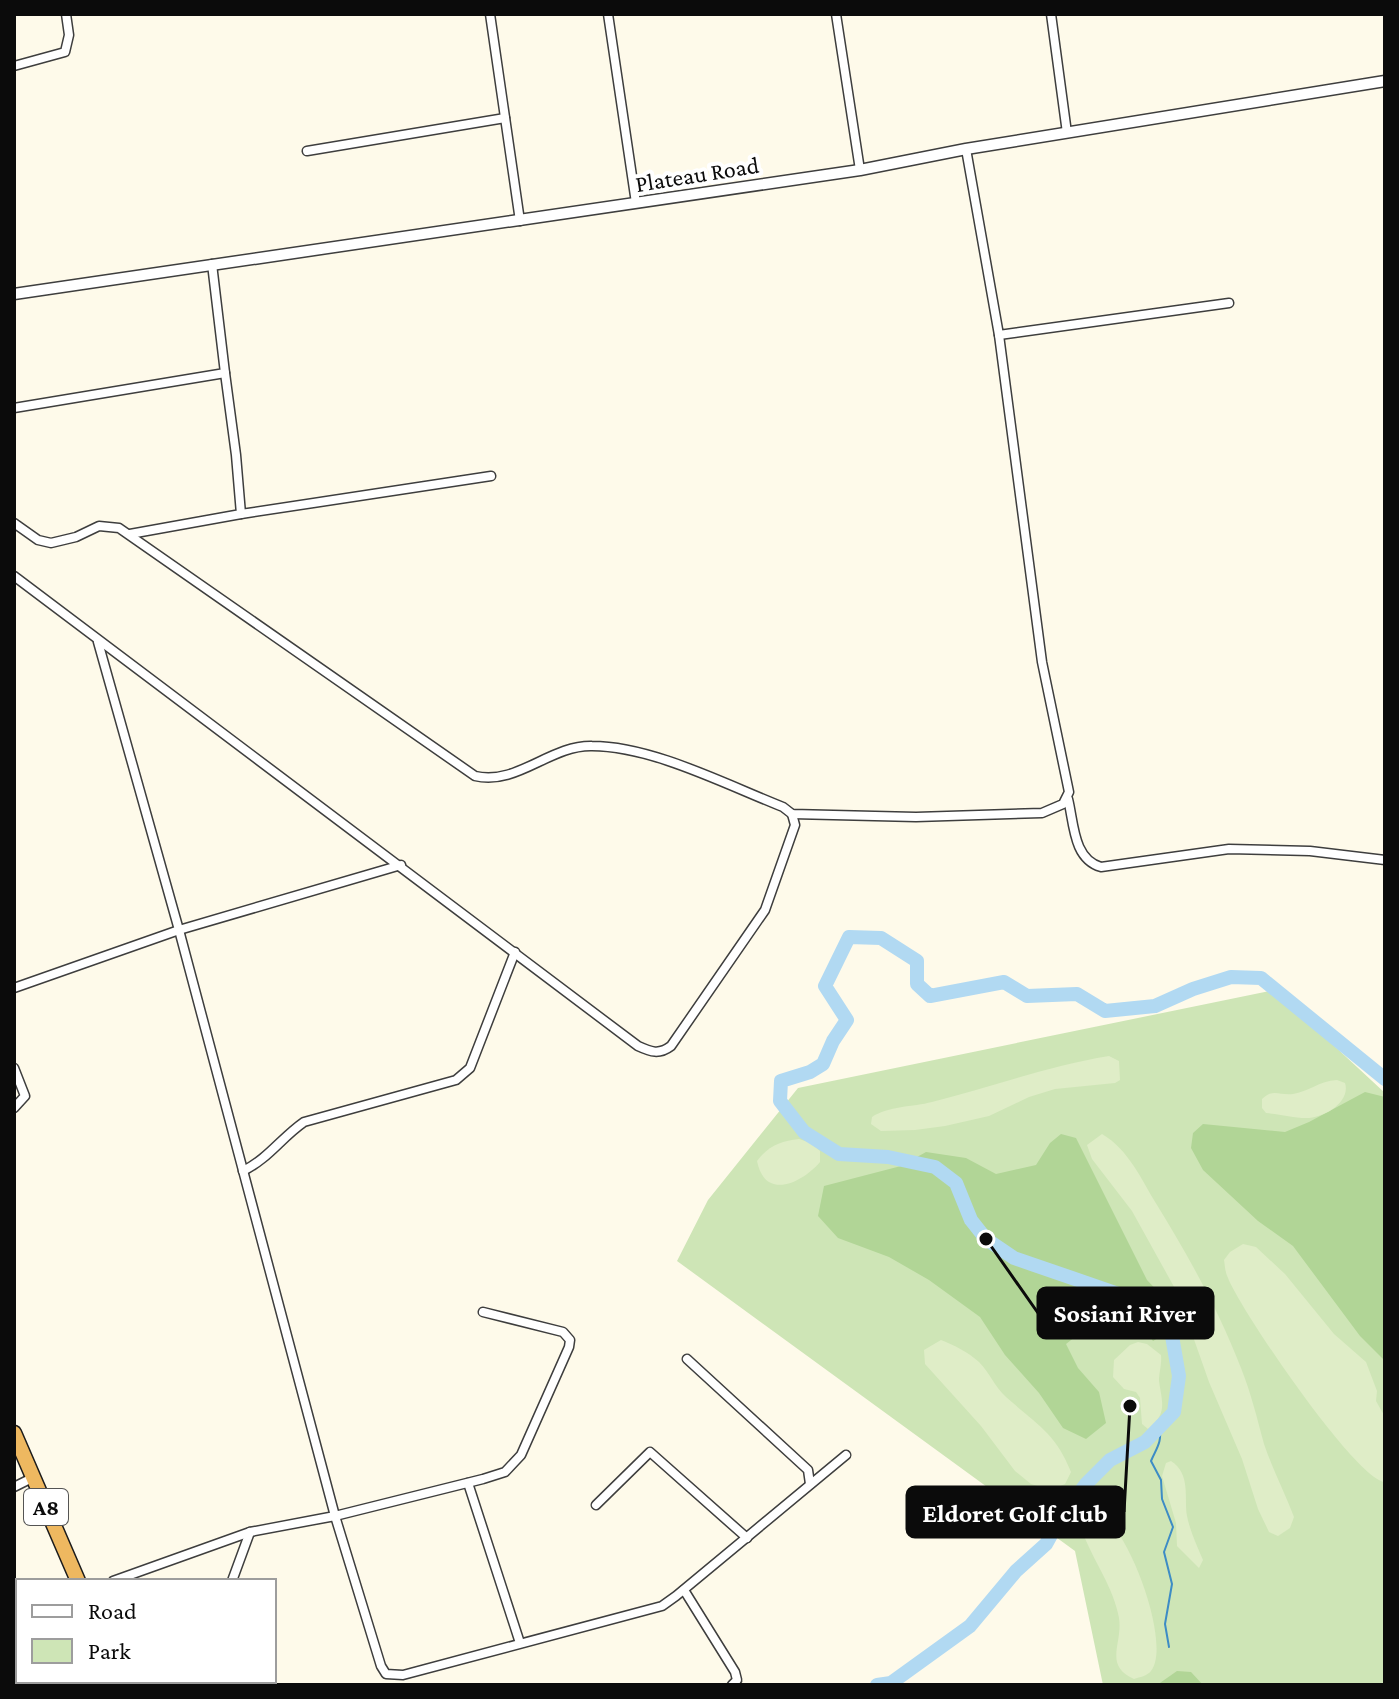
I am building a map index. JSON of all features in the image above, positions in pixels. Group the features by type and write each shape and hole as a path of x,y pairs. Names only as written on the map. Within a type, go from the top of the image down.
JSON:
{"highway":[{"name":"A8","path":"14,1433 77,1579"}],"street":[{"path":"14,66 65,52 69,35 66,14"},
{"path":"490,14 520,221"},
{"path":"608,14 636,203"},
{"path":"836,14 860,170"},
{"path":"1051,14 1067,133"},
{"name":"Plateau Road","path":"14,294 860,170 966,149 1385,81"},
{"path":"307,151 505,118"},
{"path":"966,149 999,335 1042,662 1081,854 1090,864 1101,867 1229,849 1310,851 1385,860"},
{"path":"212,264 241,514"},
{"path":"999,335 1229,303"},
{"path":"14,408 225,373"},
{"path":"129,534 491,476"},
{"path":"14,523 38,540 51,543 62,542 99,526 119,528 475,776 488,779 508,776 554,755 589,745 643,753 783,807 792,814 916,817 1042,813 1059,807 1068,799"},
{"path":"14,576 638,1046 651,1052 665,1050 679,1035 765,910 795,825 792,814"},
{"path":"98,642 179,930 335,1516 386,1674 399,1676 662,1606 846,1455"},
{"path":"14,988 179,930 401,865"},
{"path":"243,1171 261,1161 304,1122 463,1076 470,1068 515,952"},
{"path":"14,1068 25,1096 21,1104 14,1108"},
{"path":"119,1579 250,1532 335,1516 505,1472 521,1455 570,1340 563,1332 483,1312"},
{"path":"687,1359 808,1470 810,1484"},
{"path":"596,1505 650,1452 747,1538"},
{"path":"14,1487 32,1478"},
{"path":"468,1483 520,1643"},
{"path":"233,1579 250,1532"},
{"path":"684,1590 735,1672 737,1680 732,1685"}],"green space":[{"path":"1274,990 1385,1093 1385,1685 1103,1685 1075,1551 677,1261 708,1200 798,1088"},
{"path":"1109,1056 1119,1061 1120,1080 1115,1083 1055,1089 1029,1097 989,1116 945,1126 881,1131 871,1124 872,1117 885,1111 932,1102"},
{"path":"1337,1080 1345,1083 1344,1096 1334,1108 1321,1115 1297,1117 1266,1113 1262,1108 1262,1099 1270,1094 1293,1094"},
{"path":"1365,1092 1385,1097 1385,1361 1360,1336 1293,1246 1258,1221 1203,1170 1191,1148 1193,1133 1203,1124 1285,1132"},
{"path":"1061,1134 1076,1138 1147,1280 1167,1301 1172,1330 1153,1341 1135,1317 1113,1307 1066,1344 1078,1368 1099,1392 1106,1423 1086,1439 1063,1428 1039,1393 1005,1355 980,1317 929,1280 889,1257 838,1238 818,1216 824,1186 901,1166 926,1152 966,1158 996,1174 1036,1165 1050,1143"},
{"path":"1102,1134 1120,1148 1140,1175 1192,1264 1232,1347 1248,1387 1267,1453 1294,1517 1290,1528 1278,1536 1269,1532 1258,1509 1242,1459 1209,1382 1178,1294 1132,1211 1092,1159 1087,1145"},
{"path":"799,1139 811,1143 820,1151 820,1162 794,1181 776,1184 768,1181 757,1161 775,1145"},
{"path":"1243,1244 1256,1247 1285,1274 1334,1334 1366,1362 1377,1391 1376,1401 1385,1417 1385,1482 1370,1474 1326,1425 1300,1392 1237,1296 1227,1276 1224,1260"},
{"path":"941,1340 979,1362 1002,1393 1059,1447 1071,1472 1065,1484 1051,1490 1031,1484 1015,1471 981,1426 925,1364 924,1350"},
{"path":"1138,1342 1147,1344 1161,1355 1161,1413 1148,1429 1142,1424 1140,1398 1136,1392 1124,1389 1113,1377 1114,1360"},
{"path":"1171,1461 1182,1472 1184,1479 1188,1522 1203,1560 1199,1568 1177,1546 1176,1523 1162,1476 1166,1463"},
{"path":"1101,1515 1124,1542 1152,1614 1156,1657 1149,1673 1134,1679 1119,1667 1116,1653 1120,1628 1117,1607 1084,1536 1089,1522"},
{"path":"1177,1671 1191,1672 1203,1685 1157,1685"}],"waterway":[{"path":"877,1685 891,1683 970,1626 1016,1571 1046,1544 1061,1517 1086,1484 1110,1460 1145,1442 1174,1412 1179,1376 1172,1336 1133,1299 1014,1258 986,1239 971,1220 956,1183 935,1167 888,1157 839,1154 804,1132 780,1101 781,1081 810,1072 823,1064 847,1020 825,986 849,937 881,938 917,961 917,984 930,996 1004,982 1027,996 1077,994 1105,1011 1155,1006 1231,977 1261,978 1385,1079"},
{"path":"1159,1427 1160,1441 1151,1461 1161,1480 1162,1499 1173,1527 1164,1552 1172,1584 1165,1624 1169,1647"}],"place":[{"name":"Sosiani River","path":"986,1239"},
{"name":"Eldoret Golf club","path":"1130,1406"}]}
